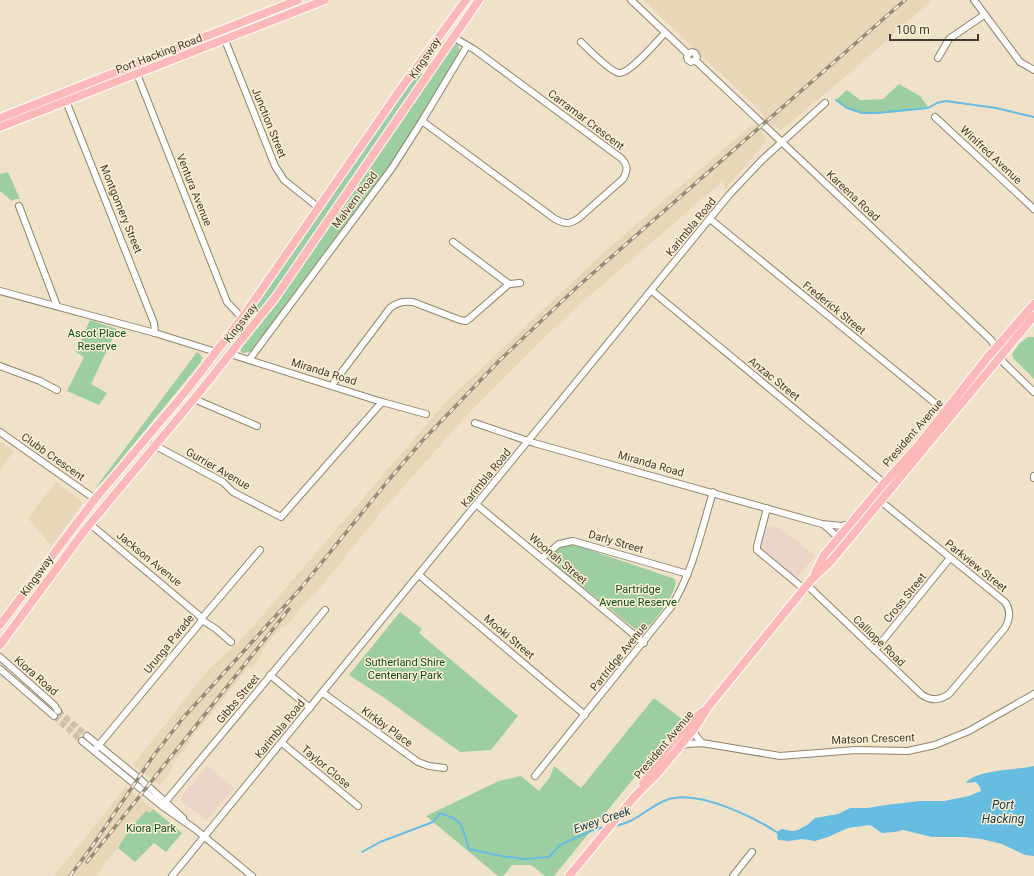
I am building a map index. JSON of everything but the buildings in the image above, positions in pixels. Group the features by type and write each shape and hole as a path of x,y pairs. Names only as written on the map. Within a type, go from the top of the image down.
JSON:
{"main road":[{"name":"Port Hacking Road","path":"0,118 298,0"},
{"name":"Port Hacking Road","path":"0,127 325,0"},
{"name":"Kingsway","path":"0,625 95,499 186,390 242,318 466,0"},
{"name":"Kingsway","path":"0,645 90,524 154,445 194,399 275,298 478,0"},
{"path":"444,30 453,36"},
{"name":"Junction Street","path":"220,31 224,40"},
{"name":"Ventura Avenue","path":"133,65 137,74"},
{"name":"Montgomery Street","path":"63,93 66,101"},
{"name":"President Avenue","path":"808,584 824,555 884,483 917,447 996,348 1034,304"},
{"name":"President Avenue","path":"635,796 657,774 694,729 708,707 808,584 831,561 1034,316"},
{"path":"996,348 1000,356"},
{"name":"Miranda Road","path":"216,352 230,354"},
{"name":"Gurrier Avenue","path":"144,439 154,445"},
{"name":"Jackson Avenue","path":"81,517 90,524"},
{"name":"President Avenue","path":"569,876 635,796 653,768 678,736 688,724 708,707"}],"street":[{"path":"581,42 610,68 617,72 623,73 632,67 665,32 631,0"},
{"path":"974,0 1020,62 1034,70"},
{"path":"938,58 950,40 984,15"},
{"name":"Kareena Road","path":"665,32 688,54 692,52 695,53 695,60 990,340 996,348"},
{"name":"Carramar Crescent","path":"422,121 561,222 567,224 572,222 623,179 627,172 627,164 621,158 475,50 453,36"},
{"name":"Junction Street","path":"224,40 275,166 284,180 319,208"},
{"name":"Malvern Road","path":"249,360 392,168 467,46"},
{"name":"Ventura Avenue","path":"137,74 227,302 242,318"},
{"name":"Montgomery Street","path":"66,101 154,323 155,333"},
{"name":"Karimbla Road","path":"172,876 710,219 762,160 825,103"},
{"name":"Winifred Avenue","path":"935,117 1034,209"},
{"path":"19,206 57,306"},
{"name":"Frederick Street","path":"710,219 946,412"},
{"path":"453,242 509,284"},
{"path":"332,385 390,308 397,303 405,301 413,302 466,321 509,284 520,283"},
{"path":"0,291 155,333 216,352"},
{"name":"Anzac Street","path":"652,291 884,483"},
{"name":"Miranda Road","path":"230,354 382,402 426,414"},
{"path":"1000,356 1004,363 1034,392"},
{"path":"0,366 40,381 57,390"},
{"path":"194,399 257,426"},
{"name":"Gurrier Avenue","path":"154,445 223,482 233,492 281,517 382,402"},
{"name":"Miranda Road","path":"475,423 529,441 822,524 842,526 850,524"},
{"name":"Clubb Crescent","path":"0,432 95,499"},
{"name":"Partridge Avenue","path":"534,776 672,607 688,574 713,492"},
{"path":"860,511 867,509 877,498 880,501"},
{"name":"Parkview Street","path":"880,501 1002,599 1007,604 1010,613 1008,623 1005,628 950,692 943,698"},
{"name":"Woonah Street","path":"477,505 644,643"},
{"name":"Calliope Road","path":"767,508 756,546 758,550 808,584 924,696 933,699 943,698"},
{"path":"838,538 845,538 859,521 866,518"},
{"name":"Jackson Avenue","path":"90,524 231,642"},
{"name":"Miranda Road","path":"822,524 831,530 838,538"},
{"name":"Darly Street","path":"542,558 559,544 573,541 688,574"},
{"name":"Urunga Parade","path":"94,751 260,550"},
{"name":"Cross Street","path":"875,650 950,558"},
{"name":"Mooki Street","path":"419,575 585,715"},
{"name":"Gibbs Street","path":"166,801 325,610"},
{"name":"Kiora Road","path":"0,657 54,705 58,711"},
{"name":"Kiora Road","path":"0,670 54,716"},
{"path":"270,675 310,708"},
{"name":"Kirkby Place","path":"323,693 414,759 424,764 444,768"},
{"name":"Matson Crescent","path":"680,746 702,743 776,756 856,750 908,750 935,745 969,731 1034,694"},
{"path":"694,729 696,736 702,743"},
{"path":"87,736 166,801 194,829"},
{"path":"82,741 162,806 205,837 252,876"},
{"name":"Taylor Close","path":"282,743 358,806"},
{"path":"733,876 752,852"}],"shaded area":[{"path":"643,0 932,0 850,73 781,130 771,125 762,132 765,137 765,143 725,190 723,181 587,298 547,335 468,414 382,511 316,593 306,602 286,626 281,627 261,652 263,653 251,669 249,667 189,741 190,743 172,764 172,770 160,785 133,765 209,669 243,638 444,404 604,252 752,125 755,126 764,118 759,110"},
{"path":"0,442 14,451 0,470"},
{"path":"56,482 81,501 82,504 51,546 28,518"},
{"path":"767,525 782,529 814,555 798,577 794,576 761,549"},
{"path":"207,766 234,788 206,821 181,800 181,797"},
{"path":"126,787 153,809 150,814 146,811 141,816 127,833 118,848 106,861 97,876 54,876"}],"green space":[{"path":"453,45 458,45 461,56 392,168 255,351 241,352 241,341 281,288 259,310 251,305 402,87 418,71 426,76"},
{"path":"899,84 920,96 928,107 885,113 862,113 851,110 836,100 847,90 860,100 883,99"},
{"path":"8,172 20,199 12,201 0,191 0,174"},
{"name":"Ascot Place Reserve","path":"90,320 117,329 91,384 107,393 99,405 67,391 84,357 76,352"},
{"path":"1028,337 1034,337 1034,379 1013,358 1012,354 1020,343"},
{"path":"197,352 202,357 201,362 106,478 94,490"},
{"name":"Partridge Avenue Reserve","path":"567,545 575,545 675,579 674,590 670,598 645,631 639,632 554,564 551,558 554,551"},
{"name":"Sutherland Shire Centenary Park","path":"400,612 422,629 419,633 518,716 491,750 460,752 383,697 349,675"},
{"path":"654,698 682,719 554,876 545,876 531,865 512,865 503,876 498,876 426,816 499,781 521,776 539,791 550,777 554,766 581,788"},
{"name":"Kiora Park","path":"153,809 182,833 166,852 154,843 135,862 118,848 138,819 146,811 150,813"}],"water":[{"name":"Port Hacking","path":"1034,766 1034,856 1025,855 1002,844 981,839 964,837 932,837 903,830 882,833 870,825 848,828 815,841 802,839 789,841 778,840 777,837 778,831 782,829 792,831 798,830 815,818 838,814 850,808 867,808 920,801 944,801 969,796 981,791 976,782 966,783 971,778 998,771"}],"waterway":[{"path":"836,100 847,108 862,113 928,108 937,103 946,101 996,108 1034,117"},
{"name":"Ewey Creek","path":"614,826 627,823 654,806 667,800 686,797 700,799 728,808 756,820 778,833"},
{"name":"Ewey Creek","path":"362,852 380,842 433,822 440,813 454,818 461,825 469,849 501,856 525,859 549,857 560,845 593,830 605,827"}],"tunnel":[{"path":"58,711 87,736"},
{"path":"54,716 82,741"}],"railway":[{"path":"70,876 93,845 154,755 183,718 301,588 422,441 500,360 576,288 905,0"},
{"path":"87,862 289,609"}]}
